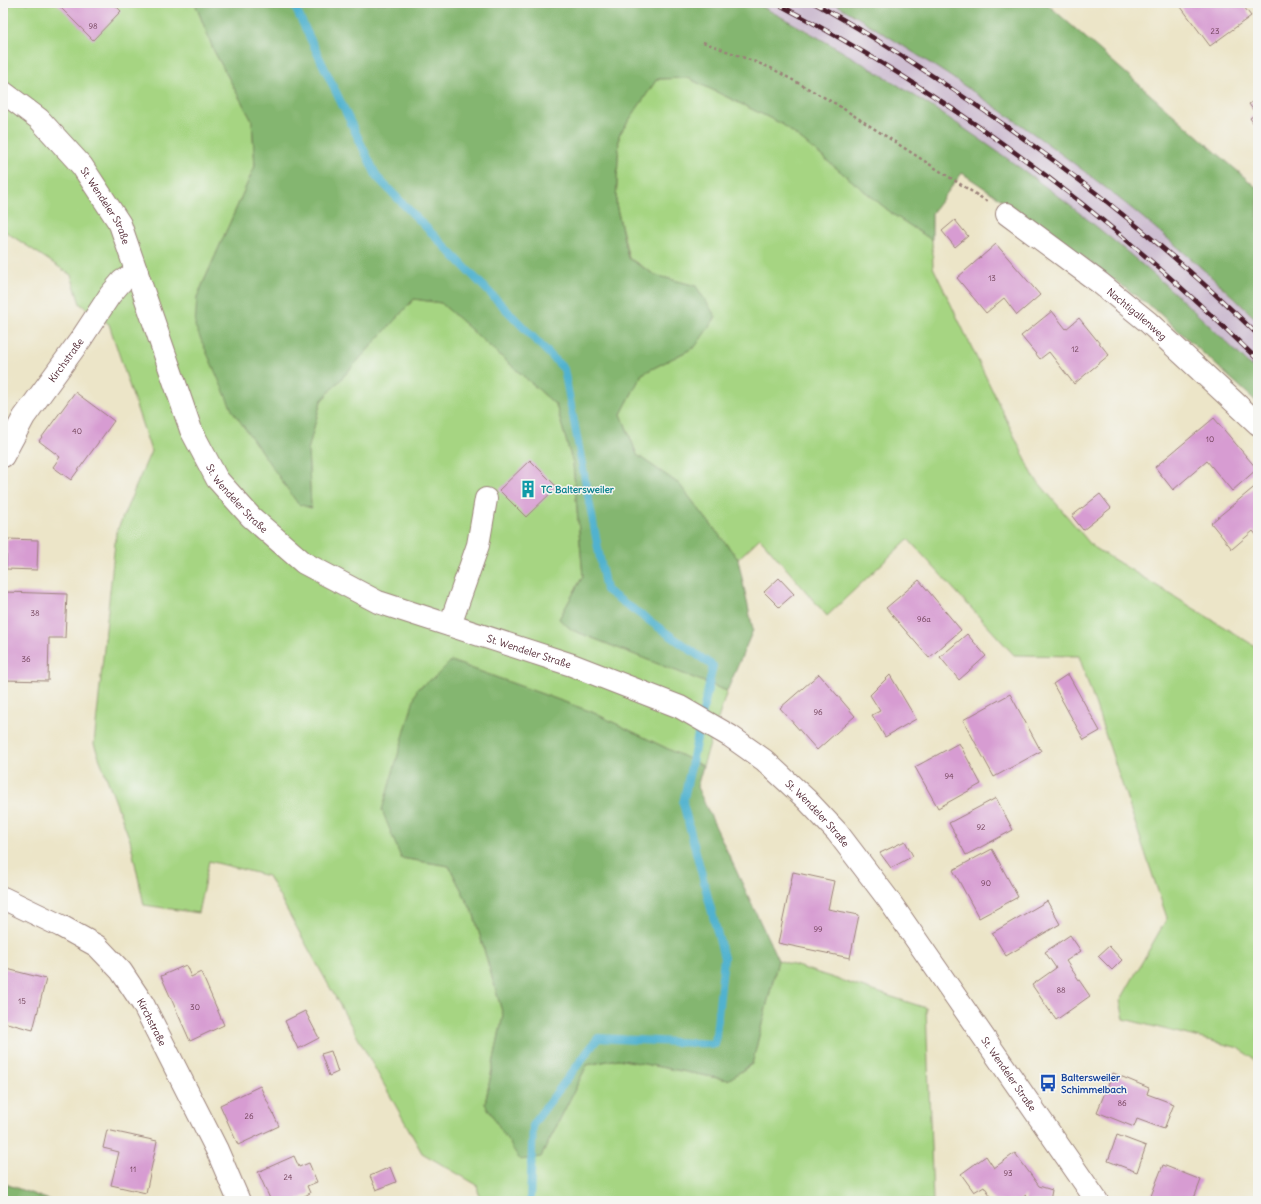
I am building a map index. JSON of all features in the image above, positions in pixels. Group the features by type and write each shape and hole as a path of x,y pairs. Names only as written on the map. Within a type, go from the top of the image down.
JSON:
{"main road":[{"name":"St. Wendeler Straße","path":"3,92 39,119 82,166 120,224 191,430 217,479 251,517 304,563 378,602 572,665 680,707 730,736 764,760 837,832 888,899 1098,1201"},
{"name":"Nachtigallenweg","path":"1007,214 1100,283 1148,322 1258,424"},
{"name":"Kirchstraße","path":"3,456 24,417 81,340 110,295 122,281 137,272"},
{"path":"450,625 478,545 486,499"},
{"name":"Kirchstraße","path":"3,898 61,926 97,946 121,971 144,1004 217,1150 239,1201"}],"path":[{"path":"703,42 771,68 836,104 1007,214"}],"shaded area":[{"path":"755,3 834,3 914,52 1003,111 1080,167 1170,239 1258,321 1258,373 1145,267 1057,196 982,142 894,83 806,30"}],"green space":[{"path":"11,3 195,3 214,51 252,121 255,166 197,297 298,504 311,507 308,450 321,401 414,299 441,303 556,405 573,464 583,576 559,619 572,630 727,691 703,766 592,712 451,661 435,677 417,689 401,858 449,866 474,915 503,1015 485,1104 541,1157 587,1065 618,1059 728,1080 752,1064 778,960 926,1008 933,1201 480,1201 477,1185 422,1153 268,876 209,861 198,913 144,905 130,840 94,744 116,533 151,451 109,324 80,304 71,275 3,230 3,17"},
{"path":"195,3 755,3 858,61 958,124 1007,158 1101,230 1175,293 1258,373 1258,403 1159,313 1054,235 962,173 932,213 932,240 894,215 782,124 688,78 657,79 619,135 616,204 628,258 655,275 696,286 716,317 695,347 642,374 621,414 637,455 679,484 738,559 753,630 727,691 572,630 559,619 583,576 573,464 556,405 441,303 414,299 321,401 308,450 311,508 298,504 232,410 195,326 197,297 255,166 252,121 214,51"},
{"path":"834,3 1046,3 1258,189 1258,321 1210,275 1160,232 1055,150 947,74"},
{"path":"688,78 782,124 894,215 932,240 933,267 1034,477 1092,546 1258,648 1258,1063 1239,1048 1124,1019 1120,1001 1167,918 1079,656 1014,655 908,539 827,616 760,538 738,559 679,484 637,455 621,414 642,374 695,347 696,286 655,275 629,258 616,204 619,135 657,79"},
{"path":"451,661 592,712 703,766 697,787 778,960 752,1064 728,1080 618,1059 587,1065 541,1157 520,1160 485,1104 503,1015 474,915 449,866 401,858 382,810 417,689 435,677"},
{"path":"3,1183 52,1201 3,1201"}],"building":[{"path":"56,3 113,3 121,11 93,40"},
{"path":"1178,3 1241,3 1251,16 1210,46"},
{"path":"1258,98 1258,130 1250,118 1256,114 1249,104"},
{"path":"955,220 968,236 955,247 942,231"},
{"path":"996,244 1040,295 1017,315 1004,298 986,313 957,278"},
{"path":"1052,311 1066,329 1079,318 1109,355 1074,384 1049,352 1040,359 1021,336"},
{"path":"75,392 114,421 71,480 53,467 60,457 39,441"},
{"path":"1214,418 1257,469 1232,491 1207,461 1173,490 1155,467"},
{"name":"TC Baltersweiler","path":"530,460 557,487 526,517 499,490"},
{"path":"1258,484 1258,537 1253,531 1232,549 1211,523"},
{"path":"1100,494 1111,508 1083,530 1072,516"},
{"path":"7,539 38,540 37,570 6,569"},
{"path":"779,578 794,594 779,607 764,592"},
{"path":"919,580 961,630 929,658 886,608"},
{"path":"5,592 67,594 65,638 49,638 48,681 3,680"},
{"path":"967,634 986,656 959,680 940,657"},
{"path":"819,674 855,716 817,750 780,708"},
{"path":"1068,674 1100,731 1084,740 1053,684"},
{"path":"890,675 916,719 885,737 872,715 880,711 870,695"},
{"path":"1010,694 1041,751 994,777 963,720"},
{"path":"959,743 981,784 938,808 915,767"},
{"path":"996,798 1013,830 966,855 949,823"},
{"path":"905,841 913,856 891,868 880,853"},
{"path":"992,849 1018,897 979,918 953,870"},
{"path":"793,872 834,881 828,909 859,915 850,958 778,943"},
{"path":"1047,901 1060,924 1006,956 992,933"},
{"path":"1070,935 1081,951 1066,961 1090,996 1056,1020 1032,985 1056,968 1045,952"},
{"path":"1109,946 1122,960 1112,970 1098,956"},
{"path":"186,965 191,977 201,972 224,1025 190,1041 161,976"},
{"path":"3,968 46,979 33,1030 3,1022"},
{"path":"305,1011 319,1038 298,1049 285,1021"},
{"path":"331,1051 338,1072 329,1076 321,1054"},
{"path":"1113,1073 1149,1088 1147,1094 1174,1104 1164,1129 1137,1119 1134,1127 1097,1112"},
{"path":"260,1086 279,1126 238,1145 220,1105"},
{"path":"107,1130 157,1141 146,1193 111,1185 119,1152 103,1148"},
{"path":"1117,1135 1146,1146 1137,1172 1108,1161"},
{"path":"1015,1153 1039,1186 1052,1190 1050,1201 1025,1201 1026,1195 1018,1201 994,1201 984,1186 974,1192 961,1174 986,1156 994,1168"},
{"path":"294,1156 299,1167 309,1163 317,1182 307,1186 310,1193 296,1201 271,1201 258,1172"},
{"path":"1163,1165 1201,1180 1193,1201 1149,1201"},
{"path":"390,1167 396,1182 376,1190 370,1176"}],"waterway":[{"path":"293,3 377,177 564,369 606,590 713,666 683,803 724,958 715,1044 598,1038 533,1124 530,1201"}],"railway":[{"path":"776,3 842,39 906,78 969,120 1030,164 1090,210 1148,258 1204,308 1258,360"},
{"path":"814,3 868,34 938,79 995,118 1074,176 1150,237 1223,301 1258,335"}],"place":[{"name":"TC Baltersweiler","path":"528,489"},
{"name":"Baltersweiler Schimmelbach","path":"1048,1083"}]}
